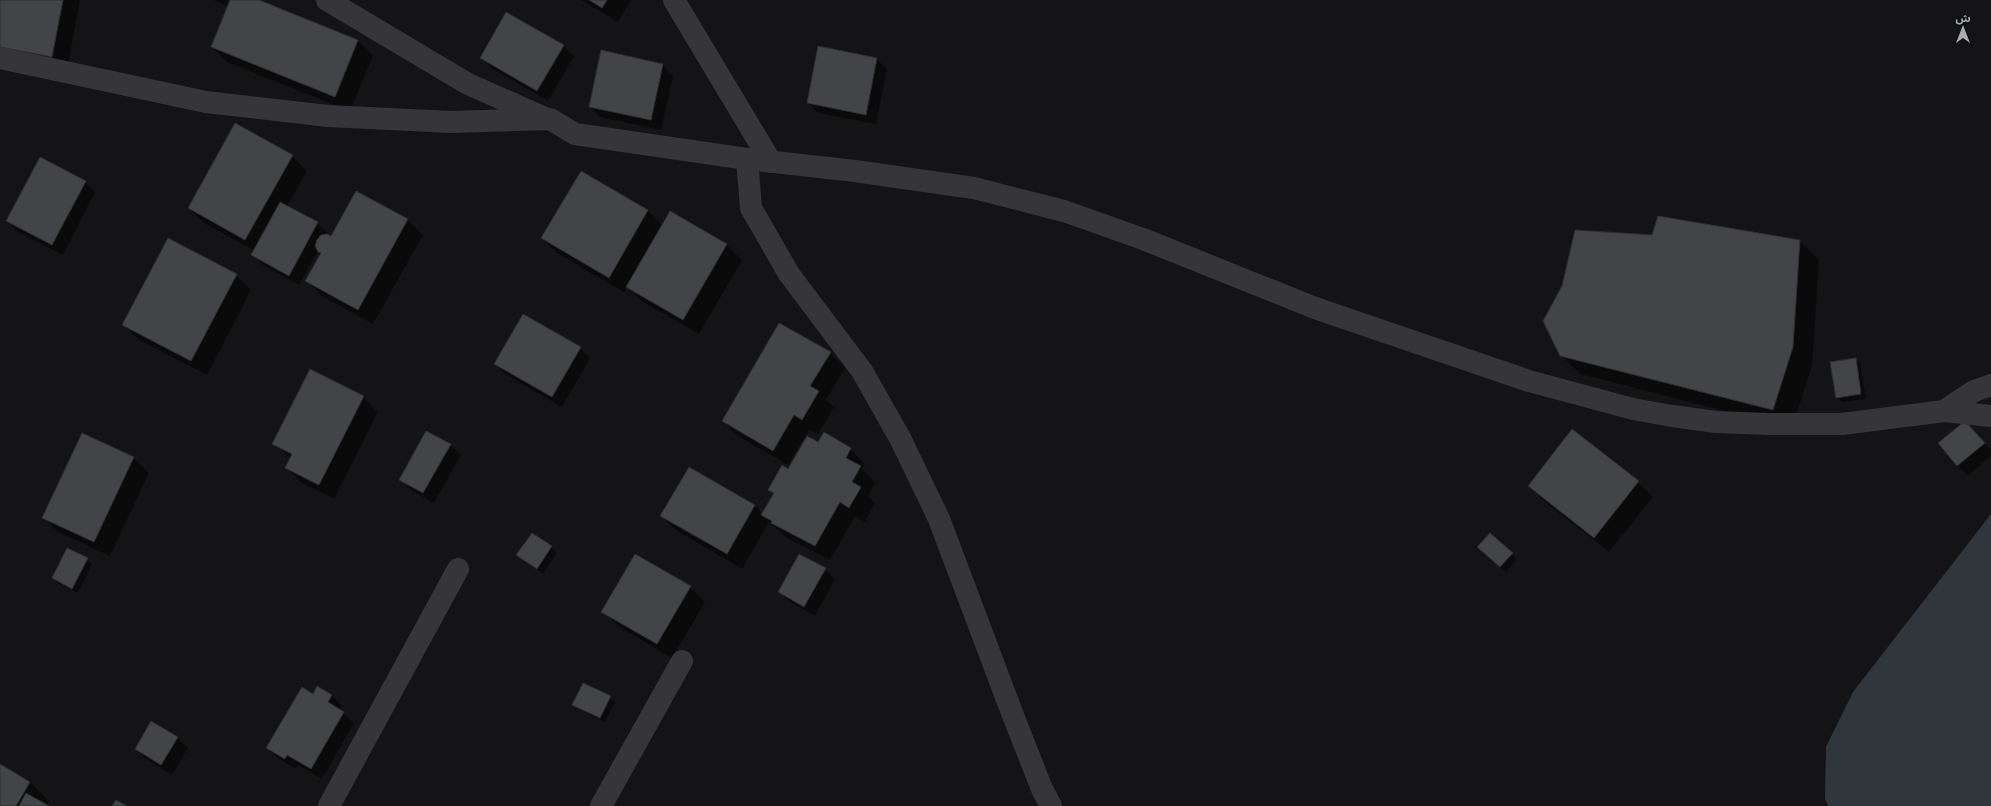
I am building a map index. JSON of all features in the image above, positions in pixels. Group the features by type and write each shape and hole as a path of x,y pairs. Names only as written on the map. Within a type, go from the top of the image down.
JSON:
{"street":[{"path":"327,0 468,84 550,120 575,134 747,159 856,171 974,188 1064,212 1143,239 1315,308 1529,382 1633,409 1716,422 1768,424 1842,424 1944,411 1991,416"},
{"path":"674,0 772,162"},
{"path":"0,58 206,102 328,116 452,122 550,120"},
{"path":"747,159 751,208 788,274 862,371 901,440 940,519 1014,718 1042,789 1051,806"},
{"path":"1944,411 1974,391 1991,385"},
{"path":"329,806 458,569"},
{"path":"601,806 682,661"}],"shaded area":[{"path":"1991,514 1991,806 1828,806 1825,799 1826,747 1853,692"}],"building":[{"path":"0,0 63,0 52,57 0,47"},
{"path":"230,0 259,0 358,40 335,97 211,47"},
{"path":"589,0 607,0 602,8"},
{"path":"506,12 564,45 537,91 480,58"},
{"path":"818,46 877,58 866,115 807,103"},
{"path":"601,50 663,64 651,120 589,107"},
{"path":"235,123 293,155 245,240 188,208"},
{"path":"40,157 86,181 52,245 6,221"},
{"path":"581,171 648,210 609,278 541,238"},
{"path":"356,191 408,219 358,310 305,281 321,253 318,252 315,246 317,240 321,235 327,234 331,236"},
{"path":"280,202 318,222 289,276 251,255"},
{"path":"670,211 727,244 683,320 626,287"},
{"path":"1658,216 1800,240 1793,347 1773,410 1560,356 1543,321 1562,286 1575,230 1652,235"},
{"path":"168,238 237,274 191,361 122,325"},
{"path":"523,314 581,347 552,397 494,364"},
{"path":"779,323 831,352 810,386 819,391 802,420 794,415 773,451 722,421"},
{"path":"1856,358 1861,394 1836,398 1830,362"},
{"path":"310,369 364,396 319,485 285,468 292,454 272,444"},
{"path":"1965,421 1985,443 1957,466 1938,443"},
{"path":"1572,429 1639,481 1594,538 1528,486"},
{"path":"426,431 451,444 423,493 399,480"},
{"path":"824,432 851,448 846,458 861,466 852,482 861,487 849,508 840,502 815,546 771,523 772,521 761,515 774,493 768,490 782,465 788,469 807,436 818,442"},
{"path":"82,433 134,457 94,542 42,518"},
{"path":"689,467 755,505 727,554 660,516"},
{"path":"532,533 552,546 537,569 516,555"},
{"path":"1490,533 1513,553 1500,567 1477,547"},
{"path":"67,548 88,558 72,589 52,578"},
{"path":"635,554 691,586 657,644 601,612"},
{"path":"799,554 826,568 804,607 778,592"},
{"path":"583,683 611,696 600,718 572,705"},
{"path":"317,686 332,695 328,702 344,712 311,769 287,755 285,759 266,748 302,687 313,694"},
{"path":"151,721 178,737 161,765 135,749"},
{"path":"0,764 30,782 16,806 0,806"},
{"path":"26,793 49,806 19,806"},
{"path":"116,800 127,806 112,806"}]}
